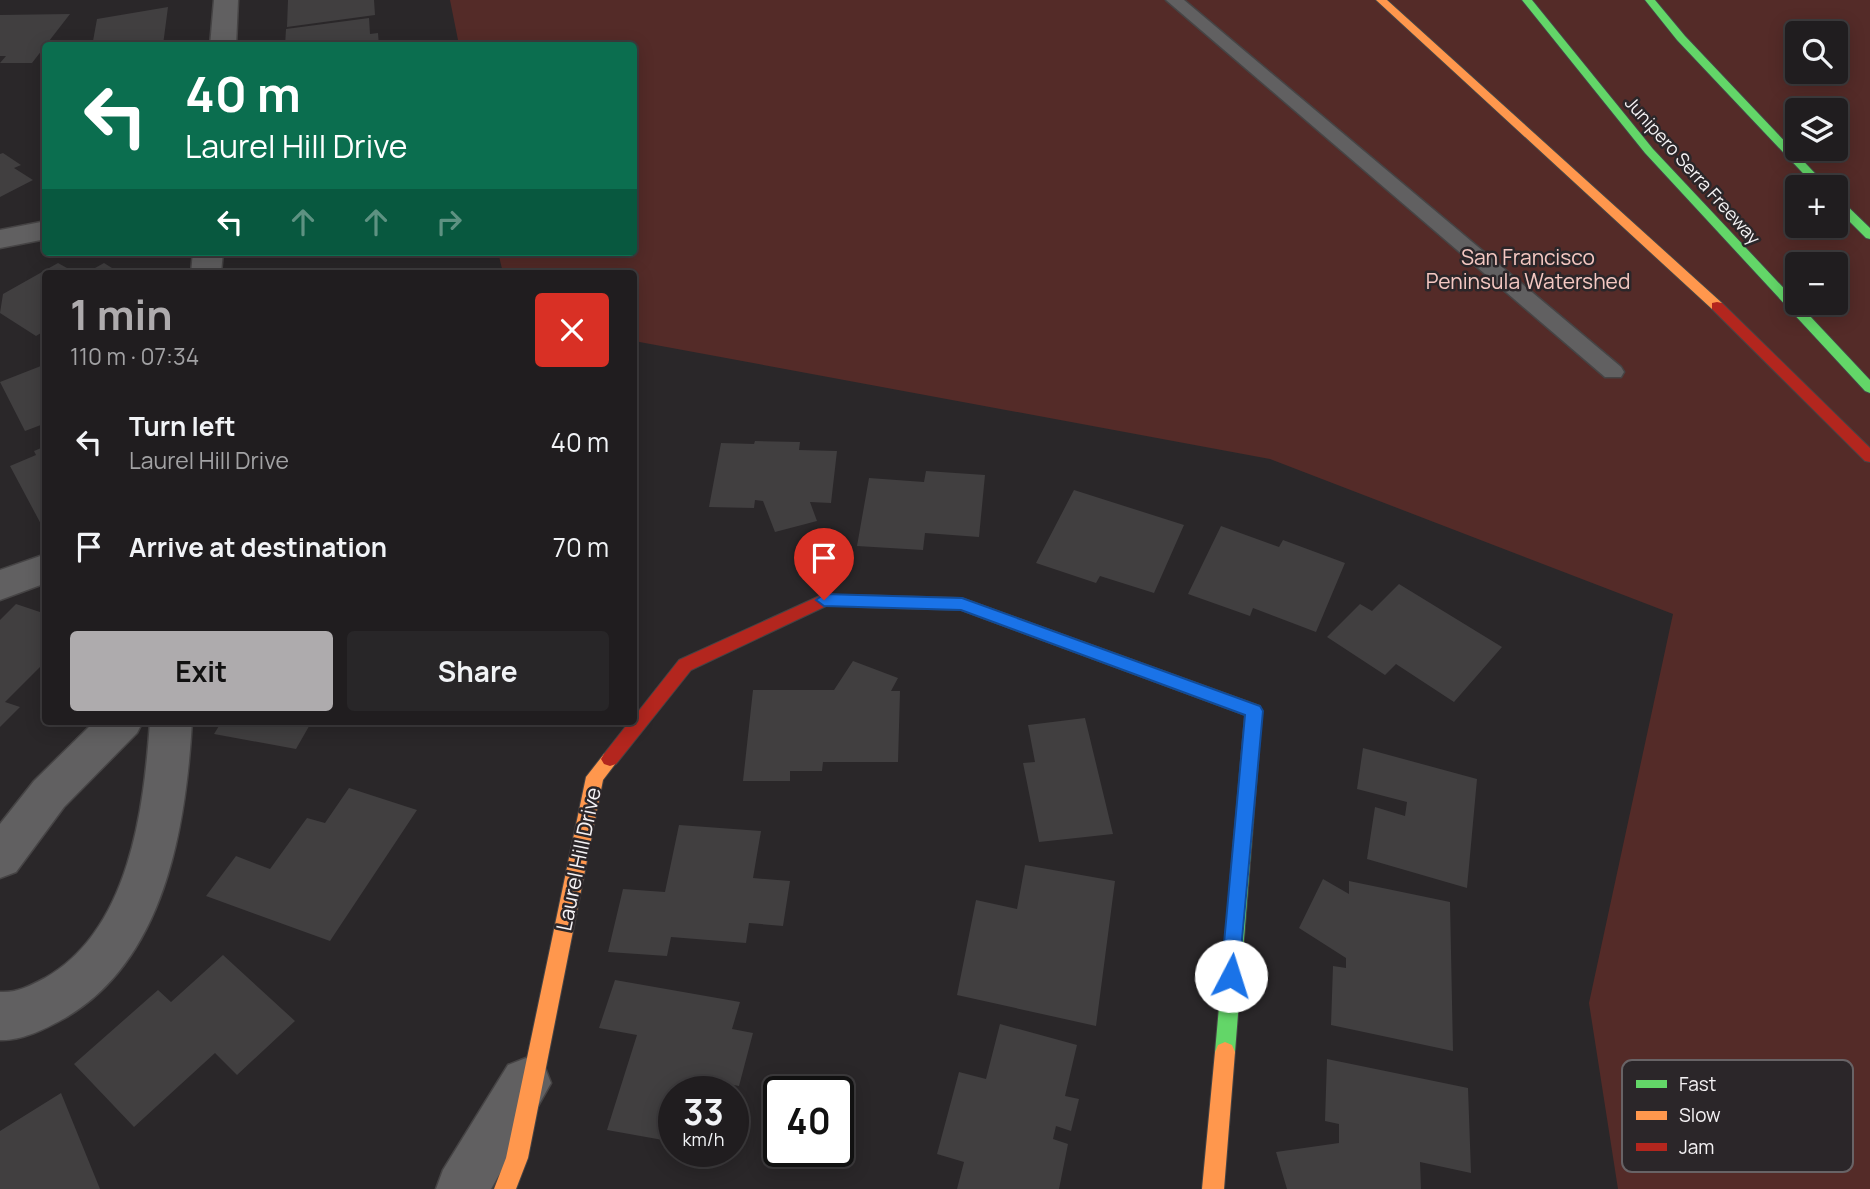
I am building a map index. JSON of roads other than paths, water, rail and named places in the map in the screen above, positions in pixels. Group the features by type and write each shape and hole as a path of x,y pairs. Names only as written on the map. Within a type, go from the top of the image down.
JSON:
{"main road":[{"path":"1381,0 1715,304 1870,457"},
{"name":"Junipero Serra Freeway","path":"1527,0 1651,154 1870,388"},
{"path":"1650,0 1690,47 1811,175"},
{"path":"1848,214 1870,235"},
{"name":"Laurel Hill Drive","path":"637,725 685,665 824,600 962,604 1254,711 1213,1189"},
{"name":"Laurel Hill Drive","path":"505,1189 517,1158 595,777 637,725"}],"street":[{"path":"223,42 226,0"},
{"path":"0,239 42,231"},
{"path":"0,584 42,569"},
{"path":"0,858 49,794 118,725"},
{"path":"0,1016 10,1018 63,997 116,942 147,877 163,796 171,725"},
{"name":"Laurel Hill Drive","path":"461,1189 533,1072"}],"lane":[{"path":"1174,0 1613,372"}],"park label":[{"name":"San Francisco Peninsula Watershed","path":"1528,269"}]}
